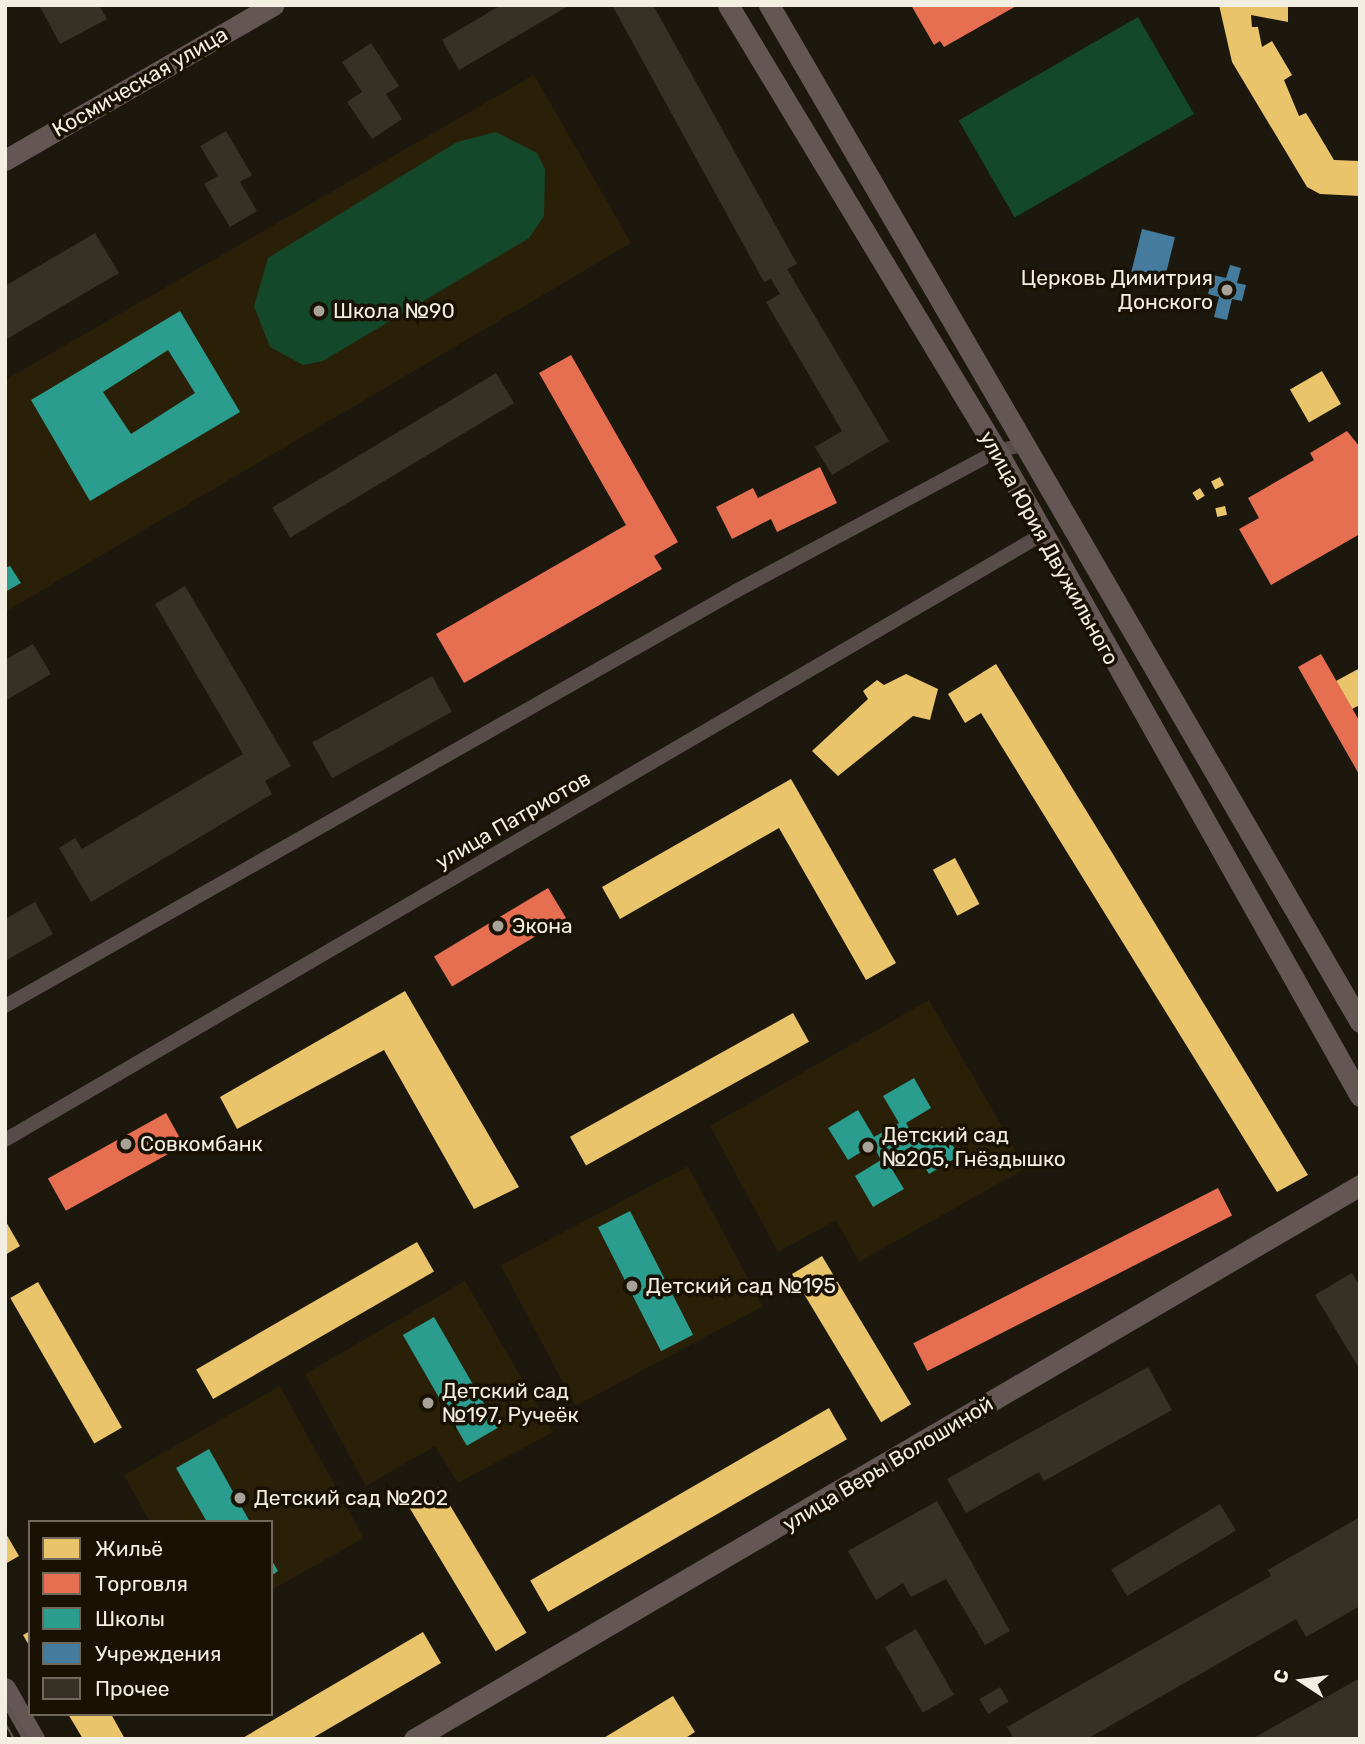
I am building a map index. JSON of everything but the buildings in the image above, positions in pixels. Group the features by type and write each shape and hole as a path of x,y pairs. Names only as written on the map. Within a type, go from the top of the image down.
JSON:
{"street":[{"name":"Космическая улица","path":"5,160 274,5"},
{"name":"улица Юрия Двужильного","path":"728,5 997,451 1041,535 1360,1096"},
{"name":"улица Юрия Двужильного","path":"769,5 1360,1022"},
{"path":"5,1006 736,591 997,451 1023,446"},
{"name":"улица Патриотов","path":"5,1140 1041,535"},
{"path":"1264,929 1295,913"},
{"name":"улица Веры Волошиной","path":"414,1739 1360,1185"},
{"path":"5,1688 34,1739"}],"shaded area":[{"name":"Школа №90","path":"534,75 631,243 5,612 5,380"},
{"name":"Детский сад №205, Гнёздышко","path":"929,1000 1026,1168 859,1262 836,1220 778,1252 710,1126"},
{"name":"Детский сад №195","path":"688,1166 763,1306 575,1406 501,1266"},
{"name":"Детский сад №197, Ручеёк","path":"465,1281 553,1432 458,1483 435,1446 366,1486 305,1374"},
{"name":"Детский сад №202","path":"280,1386 364,1538 273,1589 273,1520 149,1520 124,1475"}],"green space":[{"path":"1138,17 1194,114 1015,217 959,121"},
{"path":"496,132 537,153 545,169 544,216 529,238 323,361 303,365 270,347 254,306 268,258 457,142"}],"tram line":[{"path":"5,1701 27,1739"},
{"path":"5,1723 14,1739"}],"place":[{"name":"Церковь Димитрия Донского","path":"1227,290"},
{"name":"Школа №90","path":"319,311"},
{"name":"Экона","path":"498,926"},
{"name":"Совкомбанк","path":"126,1144"},
{"name":"Детский сад №205, Гнёздышко","path":"868,1147"},
{"name":"Детский сад №195","path":"632,1286"},
{"name":"Детский сад №197, Ручеёк","path":"428,1403"},
{"name":"Детский сад №202","path":"240,1498"}]}
